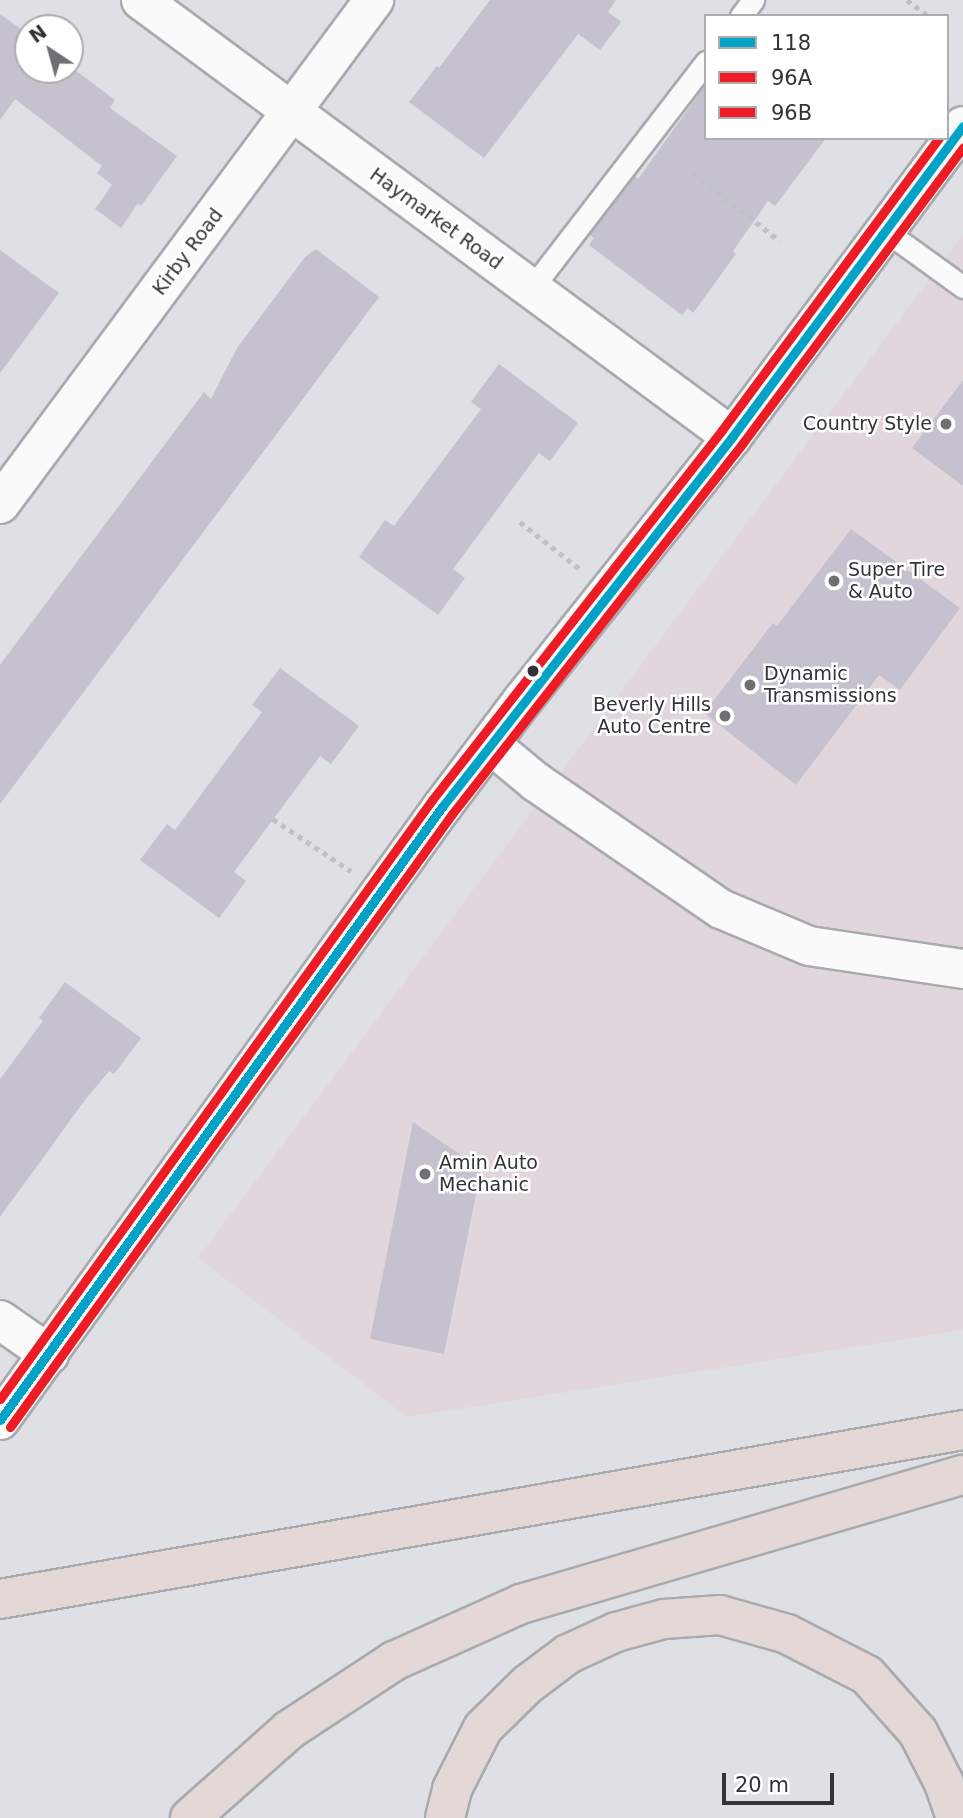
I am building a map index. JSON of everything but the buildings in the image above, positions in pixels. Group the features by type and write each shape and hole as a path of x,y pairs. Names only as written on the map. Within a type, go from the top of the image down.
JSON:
{"highway":[{"path":"0,1599 127,1579 963,1430"},
{"path":"190,1818 289,1730 383,1669 521,1604 963,1475"},
{"path":"445,1818 452,1789 483,1728 528,1684 568,1654 616,1632 664,1619 720,1615 787,1634 867,1675 918,1732 944,1783 956,1818"}],"street":[{"name":"Haymarket Road","path":"141,0 732,437"},
{"name":"Kirby Road","path":"0,504 374,0"},
{"path":"0,1420 490,744 732,437 887,232 963,126"},
{"path":"490,744 536,782 721,909 809,946 963,969"},
{"path":"0,1320 49,1354"}],"lane":[{"path":"531,289 704,65"},
{"path":"887,232 963,286"}],"path":[{"path":"908,0 926,14"},
{"path":"693,173 780,241"},
{"path":"520,522 609,592"},
{"path":"273,819 382,891"}],"shaded area":[{"path":"963,234 963,1330 407,1417 198,1258"}],"transit line":[{"name":"118","path":"0,1420 442,807 732,437 963,126"},
{"name":"96B","path":"0,1399 432,800 722,430 938,140"},
{"name":"96A","path":"10,1427 452,814 742,444 963,147"}],"place":[{"name":"Country Style","path":"946,424"},
{"name":"Super Tire & Auto","path":"834,581"},
{"name":"Dynamic Transmissions","path":"750,685"},
{"name":"Beverly Hills Auto Centre","path":"725,716"},
{"name":"Amin Auto Mechanic","path":"425,1174"}]}
